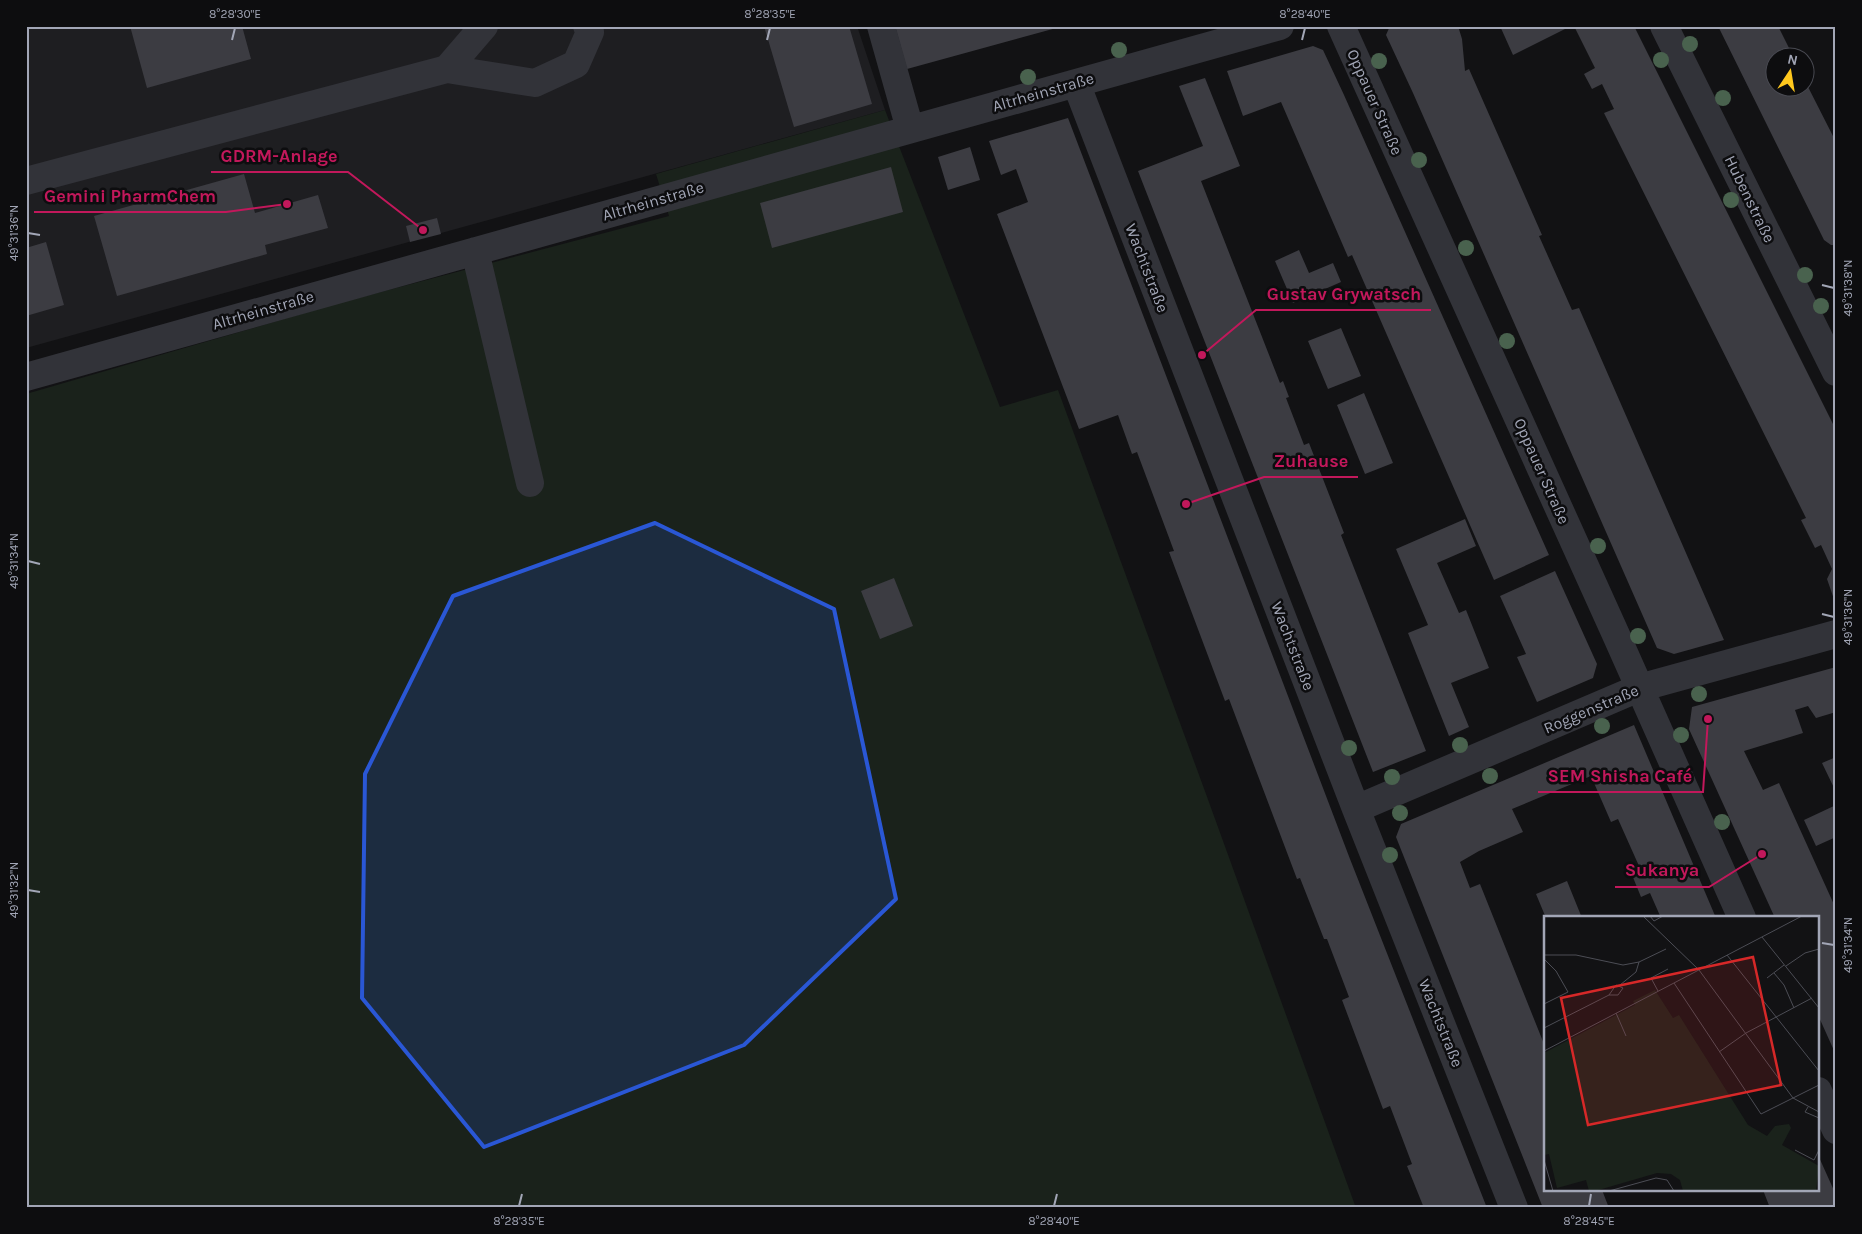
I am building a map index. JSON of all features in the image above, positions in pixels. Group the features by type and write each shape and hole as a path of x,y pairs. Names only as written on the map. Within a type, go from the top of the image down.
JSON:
{"street":[{"path":"447,70 484,26"},
{"path":"26,181 447,70 535,83 576,64 590,32 587,26"},
{"path":"881,26 910,129"},
{"name":"Altrheinstraße","path":"26,376 1280,26"},
{"name":"Oppauer Straße","path":"1340,26 1741,916"},
{"name":"Hubenstraße","path":"1664,26 1836,372"},
{"name":"Wachtstraße","path":"1076,83 1356,809 1514,1208"},
{"path":"475,251 530,483"},
{"name":"Roggenstraße","path":"1356,809 1640,688 1836,634"},
{"path":"1820,1095 1836,1130"}],"highlighted area":[{"path":"655,523 834,609 896,899 744,1045 484,1147 362,998 365,774 453,596"}],"shaded area":[{"path":"26,26 857,26 885,110 26,348"},
{"path":"885,110 1000,407 1058,390 1356,1208 26,1208 26,394 339,303 669,216 656,174"}],"building":[{"path":"130,26 242,26 251,59 147,88"},
{"path":"764,26 849,26 872,104 794,127"},
{"path":"895,26 1060,26 1060,27 907,69"},
{"path":"1390,26 1458,26 1462,39 1465,71 1469,69 1542,235 1539,236 1572,310 1579,308 1724,640 1674,654 1657,648 1386,35"},
{"path":"1500,26 1571,26 1513,55"},
{"path":"1574,26 1634,26 1836,430 1836,605 1827,579 1832,569 1821,545 1815,548 1801,520 1806,518 1604,113 1614,109 1602,84 1592,89 1584,74 1595,68"},
{"path":"1718,26 1778,26 1789,48 1764,48 1764,98 1814,98 1836,142 1836,245 1831,245 1824,240"},
{"path":"1313,46 1323,50 1344,95 1549,555 1494,580 1352,255 1348,257 1281,102 1243,116 1227,71"},
{"path":"1205,78 1240,166 1201,181 1280,383 1283,381 1289,397 1286,398 1304,445 1309,443 1344,533 1341,535 1426,751 1373,772 1138,171 1203,146 1179,86"},
{"path":"1068,118 1350,859 1487,1208 1424,1208 1407,1166 1412,1164 1390,1106 1383,1109 1342,1000 1349,997 1327,939 1324,939 1300,878 1297,879 1229,699 1225,701 1169,552 1174,551 1137,452 1132,454 1118,415 1079,429 997,214 1028,202 1016,169 1001,175 989,141"},
{"path":"970,147 980,180 948,190 938,157"},
{"path":"891,167 903,212 772,248 760,203"},
{"path":"244,174 255,213 318,195 328,228 265,245 267,254 117,296 94,216"},
{"path":"437,218 441,234 410,242 406,226"},
{"path":"46,242 64,305 26,316 26,248"},
{"path":"1299,250 1309,273 1333,263 1341,282 1293,303 1275,261"},
{"path":"1341,328 1361,376 1328,389 1308,341"},
{"path":"1364,393 1393,463 1365,474 1337,405"},
{"path":"1465,519 1476,546 1437,563 1459,613 1466,610 1489,668 1451,683 1469,727 1449,736 1408,633 1428,625 1396,549"},
{"path":"1555,571 1597,664 1593,678 1537,702 1517,657 1526,654 1500,596"},
{"path":"894,578 913,626 880,639 861,591"},
{"path":"1836,667 1836,712 1816,718 1808,706 1795,710 1803,733 1744,751 1763,790 1779,783 1836,909 1836,1055 1820,1019 1820,916 1774,916 1689,729 1692,707"},
{"path":"1634,725 1715,916 1660,916 1650,893 1641,897 1630,870 1639,866 1618,819 1611,822 1591,776 1512,809 1523,832 1479,851 1460,862 1470,888 1480,884 1544,1044 1544,1192 1603,1192 1609,1208 1543,1208 1396,837 1401,824"},
{"path":"1836,757 1836,792 1822,763"},
{"path":"1836,805 1836,837 1816,846 1804,820"},
{"path":"1567,881 1581,916 1545,916 1536,894"},
{"path":"1820,1159 1836,1195 1836,1208 1770,1208 1764,1192 1820,1192"}],"place":[{"name":"Gemini PharmChem","path":"287,204"},
{"name":"GDRM-Anlage","path":"423,230"},
{"name":"Gustav Grywatsch","path":"1202,355"},
{"name":"Zuhause","path":"1186,504"},
{"name":"SEM Shisha Café","path":"1708,719"},
{"name":"Sukanya","path":"1762,854"}]}
